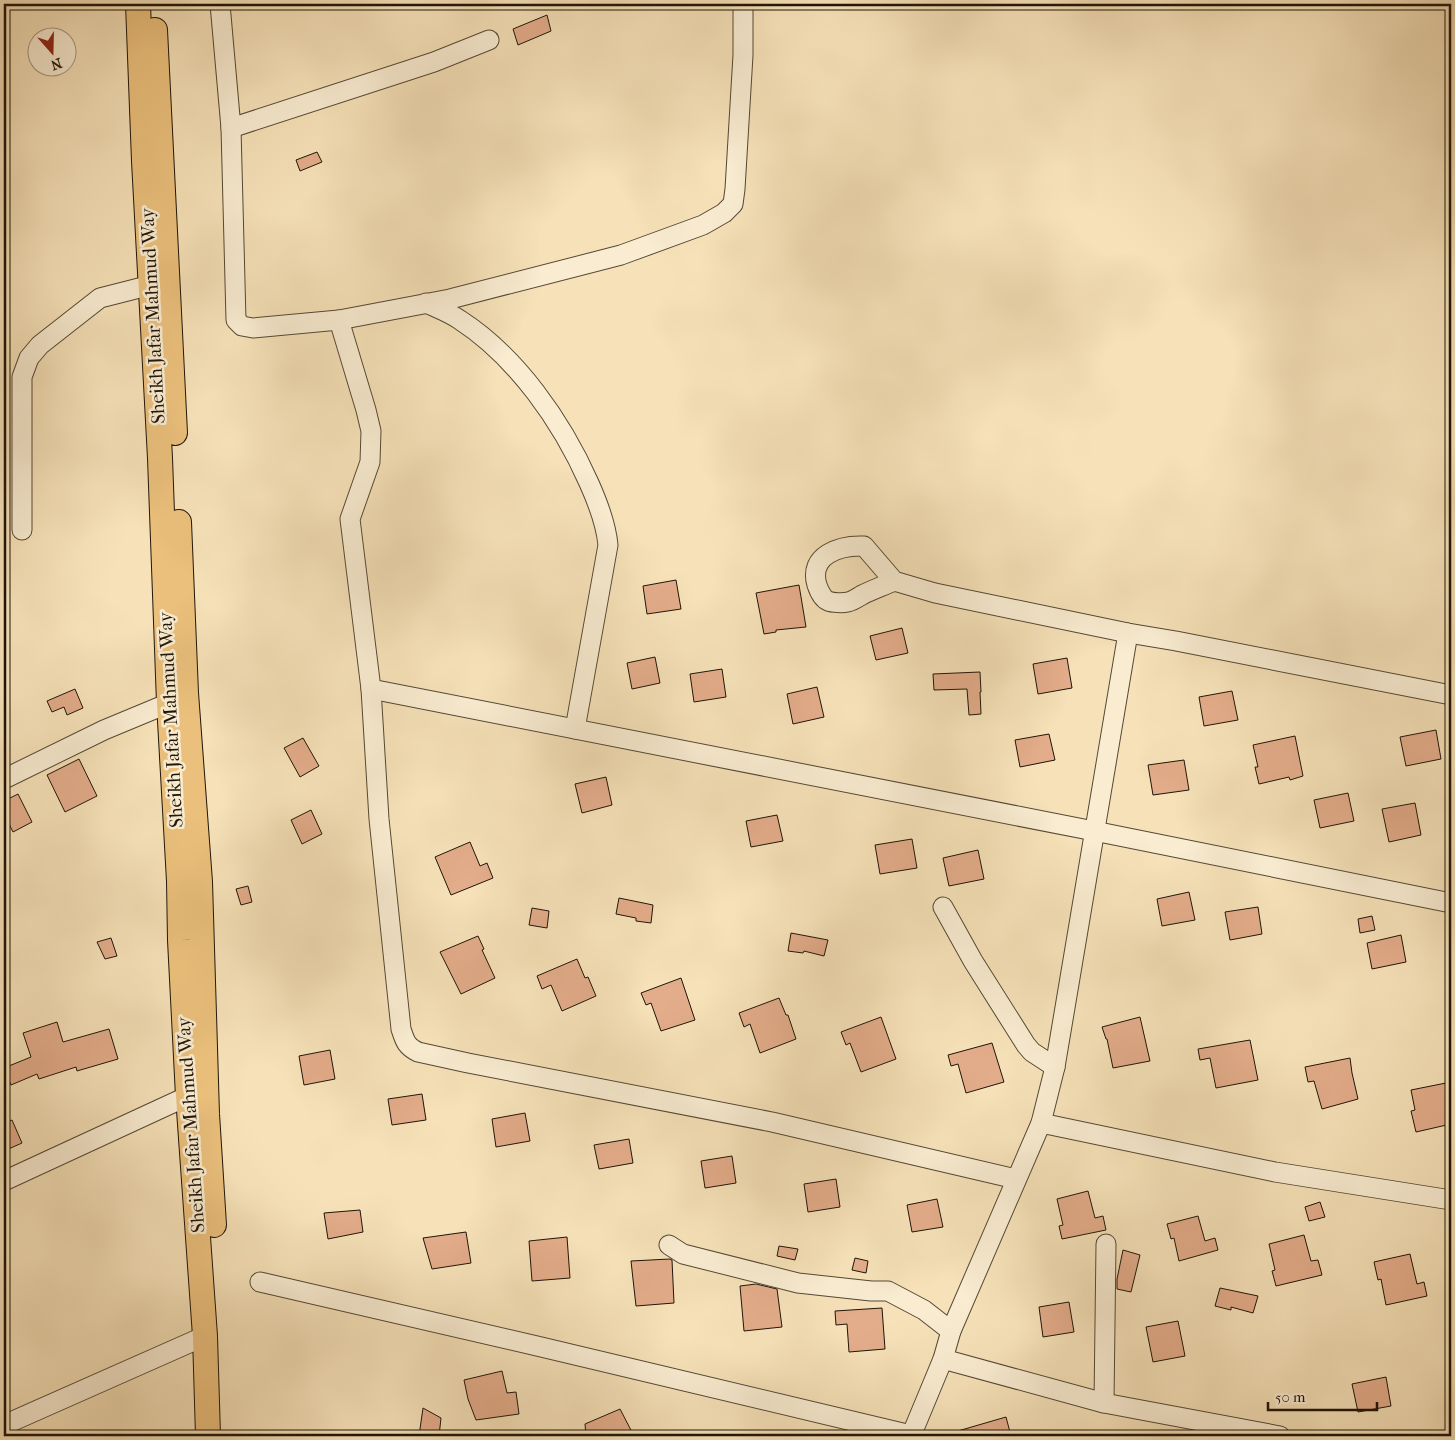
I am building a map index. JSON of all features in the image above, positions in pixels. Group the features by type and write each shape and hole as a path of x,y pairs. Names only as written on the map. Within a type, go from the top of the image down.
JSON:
{"main road":[{"name":"Sheikh Jafar Mahmud Way","path":"138,4 160,458 169,703 179,881 180,940 188,1096 205,1336 208,1436"},
{"name":"Sheikh Jafar Mahmud Way","path":"154,4 186,693 202,918 207,1114 218,1310 222,1436"}],"street":[{"path":"220,4 231,128 236,320 242,326 253,328 339,320 450,299 621,255 703,225 724,213 733,204 735,189 743,4"},
{"path":"231,128 434,62 489,40"},
{"path":"22,530 22,377 29,358 40,345 100,298 151,284"},
{"path":"426,304 460,319 504,356 525,380 559,424 579,460 596,500 607,534 608,545 576,729"},
{"path":"339,320 371,431 370,462 350,519 371,689 380,819 401,1029 406,1042 418,1052 772,1122 1016,1179"},
{"path":"894,581 935,593 1128,633 1451,695"},
{"path":"260,1282 911,1436 943,1360 951,1331 1041,1123 1055,1067 1128,633"},
{"path":"371,689 1094,830 1451,903"},
{"path":"4,779 104,730 169,703"},
{"path":"943,907 973,961 1026,1045 1032,1052 1055,1067"},
{"path":"4,1181 48,1159 188,1096"},
{"path":"1041,1123 1275,1172 1451,1200"},
{"path":"1104,1403 1106,1244"},
{"path":"669,1245 683,1254 798,1283 871,1291 888,1291 924,1310 951,1331"},
{"path":"4,1425 205,1336"},
{"path":"943,1360 1104,1403 1280,1436"}],"building":[{"path":"547,15 551,31 518,45 513,29"},
{"path":"317,152 322,162 300,171 296,160"},
{"path":"676,580 681,609 647,614 643,586"},
{"path":"799,585 806,627 776,630 776,632 764,634 756,593"},
{"path":"902,628 908,653 876,660 870,636"},
{"path":"655,657 660,683 632,689 627,663"},
{"path":"1067,658 1072,688 1038,694 1033,664"},
{"path":"722,669 726,697 694,702 690,674"},
{"path":"980,672 981,714 969,715 967,689 934,690 933,674"},
{"path":"817,687 824,717 793,724 787,694"},
{"path":"75,689 83,708 67,715 64,707 52,712 47,701"},
{"path":"1232,691 1238,720 1204,726 1199,697"},
{"path":"1436,730 1441,759 1406,766 1400,737"},
{"path":"1049,734 1055,760 1020,767 1015,740"},
{"path":"1295,736 1303,776 1290,780 1289,777 1259,784 1255,767 1258,767 1253,745"},
{"path":"303,738 319,766 300,777 284,748"},
{"path":"79,759 97,796 65,812 47,775"},
{"path":"1184,760 1189,790 1153,795 1148,765"},
{"path":"606,777 612,805 582,813 575,784"},
{"path":"1348,793 1354,821 1320,828 1314,800"},
{"path":"18,794 32,822 13,832 4,814 4,801"},
{"path":"1415,803 1421,835 1389,842 1382,809"},
{"path":"311,810 322,834 302,844 291,820"},
{"path":"777,815 783,841 751,847 746,821"},
{"path":"912,839 917,868 880,874 875,845"},
{"path":"470,842 480,866 487,863 493,878 451,895 435,857"},
{"path":"978,850 984,879 949,886 943,858"},
{"path":"248,886 252,902 241,905 236,889"},
{"path":"1189,892 1195,920 1162,926 1157,899"},
{"path":"619,898 653,905 651,923 636,921 636,918 616,914"},
{"path":"1258,907 1262,934 1230,940 1225,912"},
{"path":"532,908 549,911 547,928 529,925"},
{"path":"1372,916 1375,930 1360,933 1358,919"},
{"path":"791,933 828,940 824,956 804,951 803,953 788,951"},
{"path":"1401,935 1406,962 1372,969 1367,943"},
{"path":"478,936 484,949 482,950 495,978 461,994 440,952"},
{"path":"111,938 117,956 105,959 97,942"},
{"path":"577,959 585,978 588,977 596,996 562,1011 551,985 542,989 537,976"},
{"path":"681,978 695,1020 661,1031 651,1003 646,1005 641,993"},
{"path":"779,998 786,1015 788,1015 796,1039 760,1053 750,1024 744,1027 739,1013"},
{"path":"881,1017 896,1059 861,1072 850,1043 846,1045 841,1032"},
{"path":"1140,1017 1150,1061 1113,1068 1107,1039 1102,1027"},
{"path":"57,1022 63,1042 109,1029 118,1059 77,1071 76,1067 39,1079 37,1074 11,1085 4,1068 31,1057 23,1033"},
{"path":"1250,1040 1258,1080 1216,1088 1210,1058 1200,1060 1198,1049"},
{"path":"992,1043 1004,1082 966,1093 958,1064 951,1066 948,1055"},
{"path":"330,1050 335,1079 304,1085 299,1056"},
{"path":"1350,1058 1358,1099 1322,1109 1314,1081 1308,1082 1305,1067"},
{"path":"1451,1082 1451,1124 1416,1132 1411,1111 1415,1110 1411,1090"},
{"path":"422,1094 426,1120 392,1125 388,1099"},
{"path":"525,1113 530,1141 496,1147 492,1119"},
{"path":"12,1120 22,1143 4,1151 4,1123"},
{"path":"629,1139 633,1163 599,1169 594,1145"},
{"path":"732,1156 736,1183 705,1188 701,1161"},
{"path":"836,1179 840,1207 808,1212 804,1184"},
{"path":"1088,1191 1095,1218 1103,1216 1106,1230 1062,1239 1059,1226 1063,1225 1057,1199"},
{"path":"937,1199 943,1227 912,1232 907,1205"},
{"path":"1320,1202 1325,1217 1309,1221 1305,1207"},
{"path":"360,1210 363,1232 328,1239 324,1213"},
{"path":"1198,1216 1205,1241 1215,1238 1218,1250 1179,1261 1174,1238 1171,1239 1167,1224"},
{"path":"466,1232 471,1263 432,1269 423,1238"},
{"path":"1304,1235 1311,1261 1318,1260 1322,1275 1276,1286 1272,1271 1275,1270 1269,1244"},
{"path":"567,1237 570,1278 532,1281 529,1241"},
{"path":"779,1246 798,1249 795,1260 777,1256"},
{"path":"1123,1250 1140,1255 1131,1292 1117,1289 1117,1279"},
{"path":"1410,1254 1417,1284 1424,1282 1427,1296 1386,1305 1381,1279 1378,1280 1374,1262"},
{"path":"855,1258 868,1261 866,1273 852,1270"},
{"path":"672,1260 674,1303 636,1306 631,1261"},
{"path":"756,1284 777,1289 782,1327 744,1331 740,1286"},
{"path":"1220,1288 1258,1296 1253,1313 1231,1307 1231,1310 1215,1306"},
{"path":"1069,1302 1074,1332 1043,1337 1039,1307"},
{"path":"882,1308 885,1349 849,1352 847,1324 836,1325 835,1311"},
{"path":"1178,1321 1185,1356 1153,1362 1146,1327"},
{"path":"502,1371 507,1393 516,1392 519,1414 476,1420 468,1399 464,1380"},
{"path":"1386,1377 1391,1406 1358,1412 1352,1384"},
{"path":"423,1408 441,1418 439,1436 419,1436"},
{"path":"620,1409 634,1436 586,1436 585,1424"},
{"path":"1006,1417 1011,1436 951,1436 951,1433"}]}
